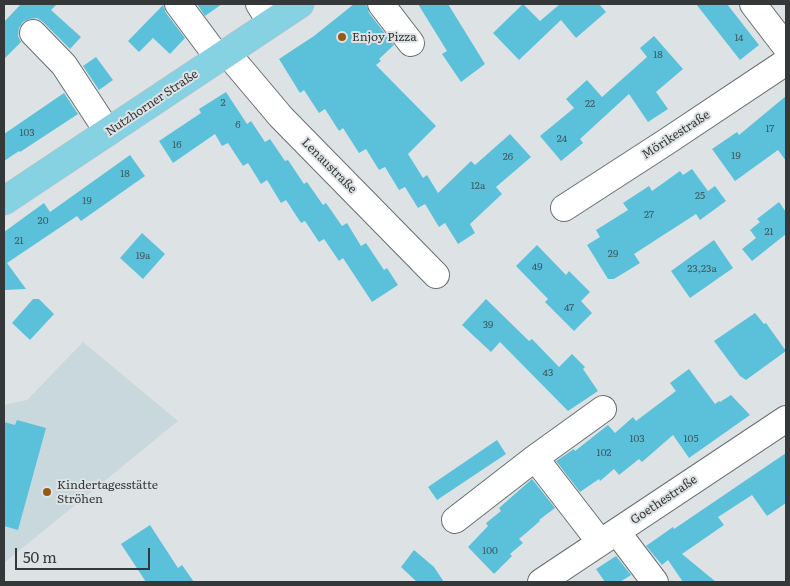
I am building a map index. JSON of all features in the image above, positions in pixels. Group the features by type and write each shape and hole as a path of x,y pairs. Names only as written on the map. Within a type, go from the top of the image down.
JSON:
{"main road":[{"name":"Nutzhorner Straße","path":"4,201 223,56 265,14 300,4"}],"street":[{"name":"Lenaustraße","path":"178,4 223,56 281,117 436,275"},
{"path":"381,4 411,43"},
{"path":"753,4 786,47"},
{"path":"33,33 64,65 108,132"},
{"name":"Mörikestraße","path":"564,208 786,62"},
{"path":"456,520 535,458 602,409"},
{"name":"Goethestraße","path":"541,582 786,419"},
{"path":"535,458 608,537 655,582"}],"shaded area":[{"name":"Kindertagesstätte Ströhen","path":"83,342 178,421 4,563 4,405 27,400"}],"building":[{"path":"21,4 57,4 51,10 81,37 70,49 43,22 37,18 29,19 23,22 19,28 18,36 21,42 4,59 4,22"},
{"path":"197,4 222,4 205,16"},
{"path":"354,4 366,4 369,13 394,45 379,59 381,61 376,65 436,126 408,154 423,178 427,175 438,193 471,161 475,165 510,134 531,157 496,187 502,194 470,224 475,233 458,244 445,223 439,227 425,204 418,208 405,187 399,190 385,167 379,170 366,149 359,153 343,128 339,131 325,109 319,113 304,90 300,93 279,59 314,36"},
{"path":"418,4 448,4 485,64 461,82 442,54 447,51"},
{"path":"523,4 540,21 560,4 599,4 606,12 576,38 561,20 519,60 493,33"},
{"path":"696,4 727,4 759,45 740,60"},
{"path":"163,5 166,13 185,38 170,54 153,38 139,52 128,41"},
{"path":"654,36 683,69 656,92 668,109 648,122 629,94 580,139 583,143 561,161 540,136 574,108 566,99 587,80 602,97 647,57 640,48"},
{"path":"96,57 113,80 99,90 83,66"},
{"path":"226,92 247,124 251,121 265,142 270,139 285,161 288,160 304,184 307,182 323,205 326,203 342,226 347,223 361,246 366,243 384,270 387,268 398,285 372,302 343,258 339,261 324,239 319,242 305,221 301,223 286,200 281,203 267,180 261,184 248,163 243,166 228,143 222,146 215,134 173,163 159,141 201,113 199,109"},
{"path":"64,93 78,114 4,161 4,134"},
{"path":"786,96 786,161 778,150 735,181 712,149 737,132 739,135"},
{"path":"130,155 145,176 81,221 77,216 7,263 26,289 4,290 4,232 44,203 50,212"},
{"path":"692,169 708,191 715,186 726,201 700,220 696,214 634,254 640,263 614,279 608,279 587,245 600,237 596,230 628,210 623,203 649,186 652,191 680,171 683,175"},
{"path":"779,202 786,212 786,234 752,261 742,249 756,238 750,230 760,222 757,219"},
{"path":"142,233 165,254 143,279 120,258"},
{"path":"714,240 733,268 690,298 671,271"},
{"path":"537,245 566,275 569,271 590,292 581,301 592,313 574,331 545,302 548,299 516,266"},
{"path":"33,299 39,299 54,314 30,340 12,323"},
{"path":"486,299 529,341 532,339 559,367 572,354 585,367 583,369 598,391 568,411 500,342 491,352 462,325"},
{"path":"755,313 764,324 766,323 786,351 746,380 740,376 714,341"},
{"path":"689,369 715,404 731,395 750,415 689,458 673,435 642,462 639,459 619,475 614,469 600,481 599,479 580,492 556,461 574,449 575,451 608,425 615,433 633,417 636,421 676,391 670,383"},
{"path":"17,420 46,428 18,530 4,526 4,422 15,425"},
{"path":"497,440 506,454 437,500 428,487"},
{"path":"786,453 786,503 767,516 752,495 718,517 724,525 682,554 716,582 683,582 668,560 662,565 646,546 673,527 674,529"},
{"path":"532,479 555,508 519,539 523,543 510,554 512,556 494,574 468,547 488,526 486,523 501,511 499,508"},
{"path":"150,525 178,568 182,565 194,582 146,582 121,544"},
{"path":"414,550 434,567 444,582 417,582 401,567"},
{"path":"616,556 631,575 620,582 605,582 596,569"}],"place":[{"name":"Enjoy Pizza","path":"342,37"},
{"name":"Kindertagesstätte Ströhen","path":"47,492"}]}
